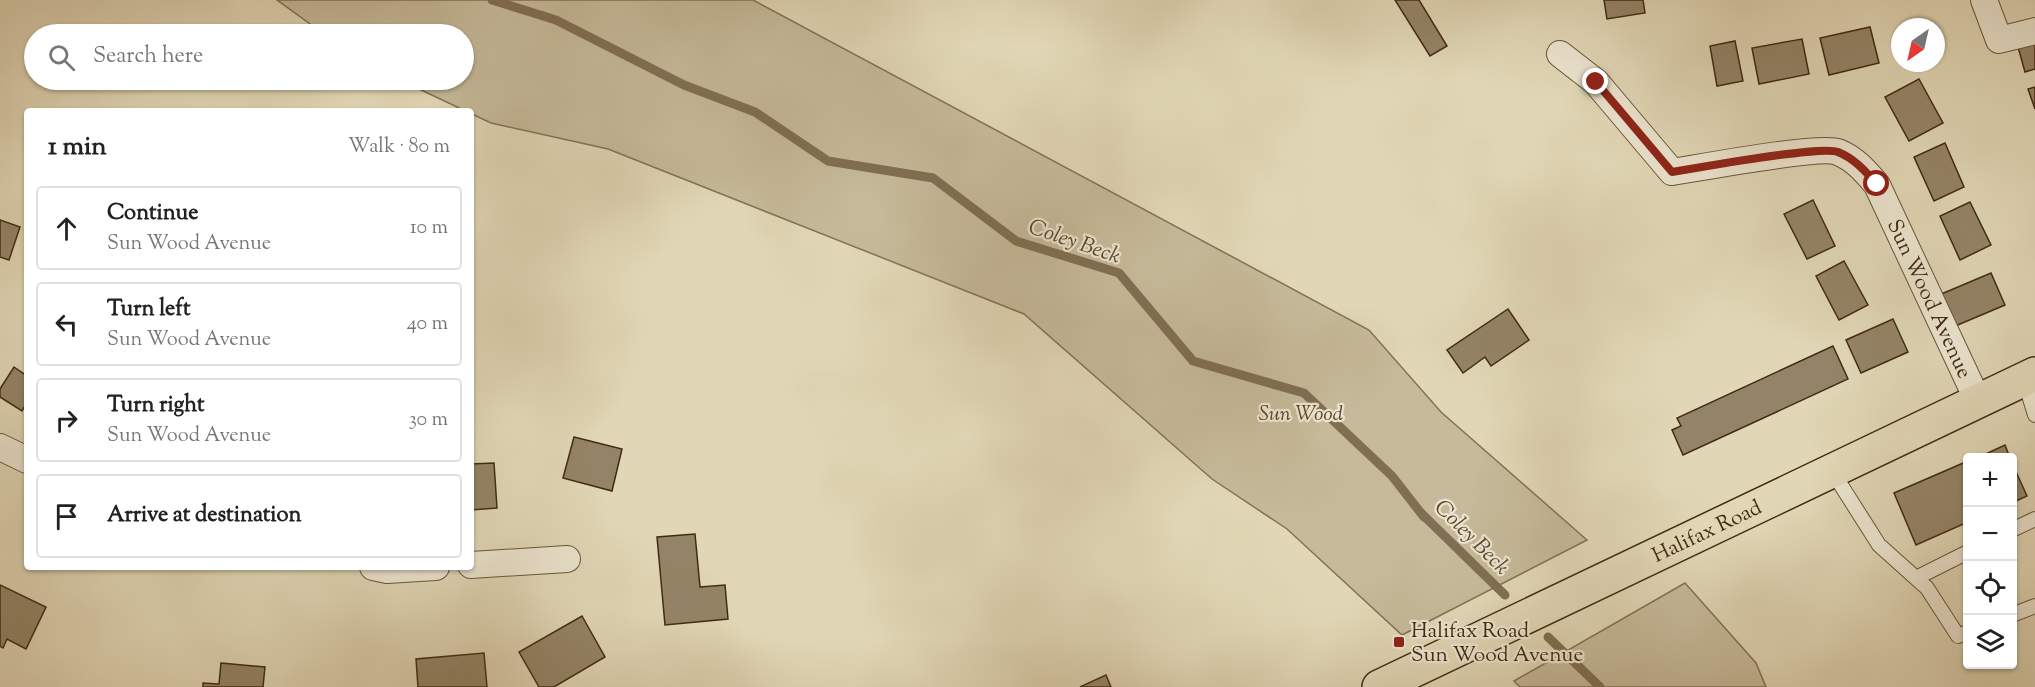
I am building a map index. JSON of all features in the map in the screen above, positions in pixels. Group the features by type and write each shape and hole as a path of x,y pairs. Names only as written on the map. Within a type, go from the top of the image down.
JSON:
{"highway":[{"name":"Halifax Road","path":"1379,687 2030,376"}],"street":[{"path":"1984,0 1999,40 2035,31"},
{"name":"Sun Wood Avenue","path":"1560,54 1596,82 1672,172 1792,154 1836,150 1856,161 1877,184 1977,401"},
{"path":"0,447 24,459"},
{"path":"474,565 567,559"}],"lane":[{"path":"2030,376 2035,415"},
{"path":"1832,471 1879,545 1927,588 1958,636 1963,634"},
{"path":"2017,528 2035,519"},
{"path":"1916,578 1963,554"},
{"path":"2017,613 2035,606"}],"green space":[{"name":"Sun Wood","path":"277,0 753,0 1369,330 1441,412 1587,540 1402,635 1287,529 1212,479 1024,314 608,149 491,123 474,115 474,108 459,108 421,90 474,90 474,24 310,24"},
{"path":"1685,583 1756,663 1766,687 1520,687 1514,681"}],"building":[{"path":"1395,0 1419,0 1447,46 1430,56"},
{"path":"1604,0 1643,0 1645,13 1607,19"},
{"path":"1870,27 1879,63 1829,75 1820,38"},
{"path":"1802,39 1809,74 1759,84 1752,48"},
{"path":"1735,41 1743,81 1717,86 1710,46"},
{"path":"2035,43 2035,69 2025,72 2018,47"},
{"path":"1919,79 1943,123 1909,141 1885,97"},
{"path":"2035,87 2035,109 2028,89"},
{"path":"1945,143 1964,187 1934,201 1914,157"},
{"path":"1813,200 1835,246 1807,259 1784,214"},
{"path":"1970,202 1991,245 1960,260 1940,216"},
{"path":"0,220 20,227 9,260 0,257"},
{"path":"1844,261 1868,305 1839,320 1816,276"},
{"path":"1991,273 2005,305 1953,327 1939,295"},
{"path":"1508,309 1529,340 1491,366 1485,357 1463,373 1447,350"},
{"path":"1893,319 1908,352 1861,373 1846,340"},
{"path":"1833,346 1848,379 1683,455 1672,430 1681,426 1677,418"},
{"path":"14,367 24,374 24,407 22,411 0,397 0,389"},
{"path":"574,437 622,449 612,491 563,478"},
{"path":"2005,445 2008,453 1988,453"},
{"path":"494,463 497,508 474,510 474,464"},
{"path":"1963,463 1963,524 1916,545 1894,493"},
{"path":"2017,474 2027,496 2017,501"},
{"path":"695,534 700,587 725,585 728,619 665,625 657,537"},
{"path":"0,585 46,607 26,649 7,639 3,648 0,646"},
{"path":"582,616 605,657 554,687 539,687 519,652"},
{"path":"484,653 487,687 418,687 416,659"},
{"path":"221,663 265,667 263,687 203,687 203,683 219,684"},
{"path":"1106,675 1111,687 1080,687"}],"waterway":[{"name":"Coley Beck","path":"492,0 556,20 684,85 755,112 828,161 933,178 1016,241 1119,273 1193,361 1304,393 1392,476 1424,517"},
{"name":"Coley Beck","path":"1421,513 1505,595"},
{"name":"Coley Beck","path":"1548,637 1600,687"}],"place":[{"name":"Halifax Road Sun Wood Avenue","path":"1399,642"}],"route":[{"path":"1596,82 1672,172 1792,154 1836,150 1856,161 1877,184"}]}
